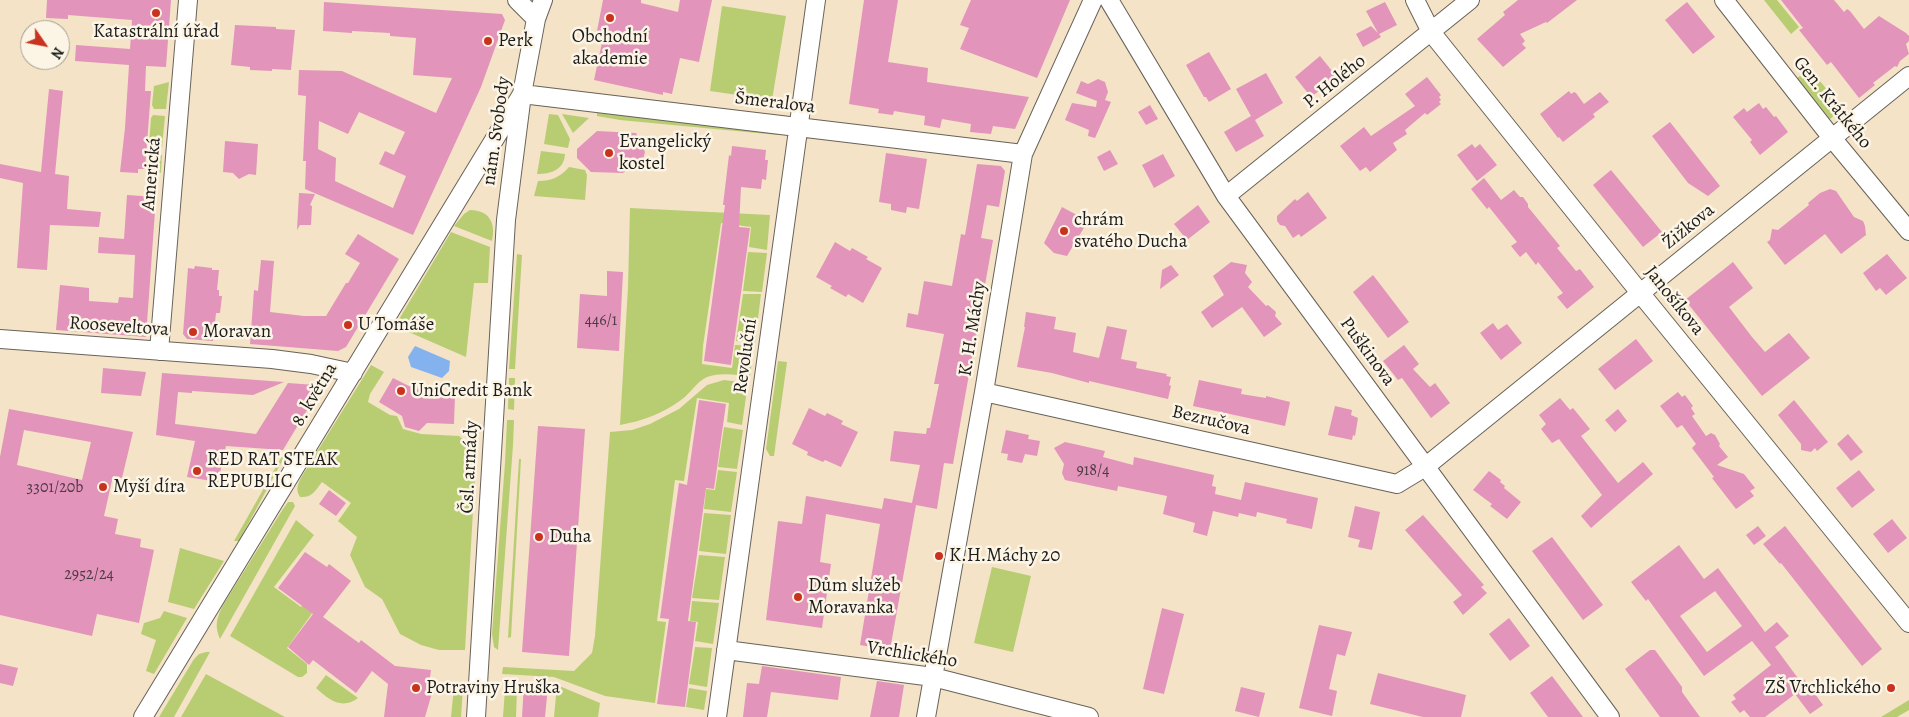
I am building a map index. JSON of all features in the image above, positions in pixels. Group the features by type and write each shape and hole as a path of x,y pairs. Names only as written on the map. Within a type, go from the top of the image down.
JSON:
{"street":[{"name":"Americká","path":"159,351 188,0"},
{"path":"517,0 536,19"},
{"name":"nám. Svobody","path":"506,220 522,94 536,19 543,0"},
{"name":"Revoluční","path":"717,717 816,0"},
{"name":"K. H. Máchy","path":"926,717 984,392 1023,154 1093,0"},
{"name":"Puškinova","path":"1109,0 1226,196 1610,717"},
{"name":"Janošíkova","path":"1415,0 1431,32 1909,623"},
{"name":"P. Holého","path":"1226,196 1470,0"},
{"name":"Gen. Krátkého","path":"1724,0 1832,138 1909,231"},
{"name":"Žižkova","path":"1425,467 1909,76"},
{"name":"Šmeralova","path":"522,94 1023,154"},
{"name":"8. května","path":"143,717 522,94"},
{"name":"Čsl. armády","path":"476,717 506,220"},
{"name":"Rooseveltova","path":"0,340 272,359 311,364 353,373"},
{"name":"Bezručova","path":"984,392 1397,484 1425,467"},
{"name":"Vrchlického","path":"726,650 933,677 1089,717"}],"green space":[{"path":"1764,0 1777,0 1799,27 1791,34"},
{"path":"722,6 786,16 772,100 710,91"},
{"path":"1810,69 1843,109 1830,119 1797,78"},
{"path":"169,82 166,109 154,109 152,105 154,86"},
{"path":"597,113 779,131 778,135 620,120 597,116"},
{"path":"549,114 558,115 570,139 568,148 544,144"},
{"path":"562,114 589,118 573,133"},
{"path":"153,115 165,116 162,148 151,149 149,145 151,118"},
{"path":"541,151 565,154 562,164 552,172 537,174"},
{"path":"151,154 162,155 161,173 147,168 148,158"},
{"path":"569,167 585,170 587,175 585,200 534,196 538,181 555,178"},
{"path":"630,208 770,215 767,250 749,247 751,227 721,223 703,346 702,364 732,368 735,345 754,346 750,376 712,375 700,382 667,409 644,419 620,425 628,287"},
{"path":"470,210 482,212 490,219 493,229 492,241 454,226"},
{"path":"451,232 490,247 488,283 474,283 466,357 395,326"},
{"path":"748,252 767,253 762,292 743,291"},
{"path":"517,254 522,255 515,369 509,369"},
{"path":"743,294 761,294 755,343 736,341"},
{"path":"778,361 787,362 774,456 770,456 766,449"},
{"path":"371,365 384,372 370,394 368,402 390,415 397,416 403,429 421,434 459,436 465,441 477,441 465,650 439,650 421,645 400,634 382,599 365,587 350,555 357,537 338,521 351,503 322,482 310,495 300,497 298,494 298,486 302,476"},
{"path":"509,378 515,378 514,410 508,409"},
{"path":"724,380 748,383 742,425 727,422 729,403 697,398 684,481 675,480 657,621 666,622 655,703 605,696 554,677 502,674 503,667 574,671 592,653 595,636 610,432 632,430 650,424 679,409 707,385"},
{"path":"507,420 514,420 498,650 494,647 492,634"},
{"path":"724,427 743,430 737,469 718,467"},
{"path":"285,451 287,452 239,541 234,541"},
{"path":"519,459 521,459 511,637 508,638"},
{"path":"718,470 737,472 731,512 704,509 706,489 715,490"},
{"path":"288,502 293,502 295,506 220,639 217,622 223,605"},
{"path":"704,513 731,515 726,554 699,551"},
{"path":"296,520 314,535 274,587 301,607 303,604 313,612 287,648 307,664 307,673 302,677 298,677 230,636"},
{"path":"180,548 224,561 194,609 168,602"},
{"path":"699,555 725,557 719,600 692,598"},
{"path":"992,567 1031,576 1013,652 974,643"},
{"path":"692,601 719,603 713,644 695,641 698,622 690,621"},
{"path":"164,611 187,618 154,674 146,671 156,640 141,634 144,623 160,618"},
{"path":"695,647 712,648 707,687 689,684"},
{"path":"210,652 174,717 159,717 194,659 199,654"},
{"path":"206,674 285,717 181,717"},
{"path":"326,675 358,698 347,703 331,700 316,688"},
{"path":"557,685 600,703 598,717 554,717"},
{"path":"454,687 463,687 461,717 451,717"},
{"path":"689,688 707,691 704,710 686,707"},
{"path":"505,689 517,689 516,717 503,717"},
{"path":"1909,700 1909,710 1897,717 1881,717"}],"water":[{"path":"415,346 450,361 449,371 442,378 411,367 408,357"}],"building":[{"path":"47,0 171,0 166,67 146,66 145,91 151,91 145,169 138,169 138,173 120,172 129,65 75,61 76,45 130,49 132,20 68,15 68,19 46,18"},
{"name":"Obchodní akademie","path":"603,0 641,0 641,3 678,12 680,0 712,0 699,62 680,58 672,94 663,92 663,95 594,80 603,38 596,36"},
{"path":"864,0 898,0 888,62 928,68 927,82 1029,97 1015,129 993,126 991,134 970,132 971,124 942,119 940,128 924,125 925,116 894,111 893,115 878,113 879,109 849,104"},
{"path":"971,0 1070,0 1037,78 960,49 969,28 960,25"},
{"path":"1518,0 1577,0 1547,23 1520,34 1525,41 1522,44 1526,48 1503,67 1477,39 1505,15 1503,12"},
{"path":"1781,0 1834,0 1844,12 1847,9 1850,11 1864,29 1879,16 1909,36 1909,41 1906,44 1909,54 1900,61 1897,67 1895,66 1873,83 1875,85 1859,98 1831,62 1827,65 1799,30 1803,28"},
{"path":"324,2 502,14 505,20 481,87 413,235 305,189 306,161 303,161 306,96 298,95 299,70 342,71 436,113 452,78 413,75 416,38 390,36 390,33 323,31","holes":["359,112 405,132 394,155 385,151 379,164 406,176 393,208 335,181 336,158 318,149 319,121 348,134"]},
{"path":"1385,2 1397,25 1379,34 1381,37 1363,47 1356,34 1371,26 1378,33 1366,11"},
{"path":"1687,2 1715,37 1693,54 1665,20"},
{"path":"235,25 295,30 291,70 250,70 250,67 231,65"},
{"path":"1209,52 1231,89 1209,102 1204,97 1186,65"},
{"path":"1320,56 1337,77 1311,97 1295,77"},
{"path":"1266,73 1283,103 1255,120 1264,136 1236,152 1224,132 1251,116 1236,89"},
{"path":"1427,77 1441,95 1439,102 1441,104 1427,115 1425,113 1405,130 1407,134 1393,143 1397,150 1370,172 1366,167 1360,171 1340,146 1364,127 1371,136 1415,106 1405,94"},
{"path":"1098,79 1105,82 1108,92 1105,100 1111,102 1095,138 1088,136 1089,130 1065,120 1072,103 1096,107 1097,101 1076,93 1081,81 1088,84"},
{"path":"49,89 63,91 55,174 69,176 67,209 101,212 99,227 50,225 47,270 17,268 23,183 0,178 0,164 41,172"},
{"path":"1569,91 1571,94 1576,93 1584,104 1600,92 1609,102 1593,114 1595,117 1563,142 1540,114"},
{"path":"1759,103 1763,109 1766,107 1774,117 1776,116 1788,132 1760,155 1750,142 1752,140 1733,117 1744,108 1747,112"},
{"path":"1150,105 1158,119 1146,125 1138,112"},
{"path":"1670,122 1720,186 1708,196 1688,183 1652,136"},
{"name":"Evangelický kostel","path":"597,131 636,133 645,152 642,163 631,166 623,173 591,172 577,158 577,149"},
{"path":"225,141 258,144 256,175 249,174 239,179 233,173 223,172"},
{"path":"1472,144 1475,148 1480,144 1497,165 1477,181 1457,155"},
{"path":"732,146 766,150 765,160 768,160 766,180 762,179 761,189 741,187 739,227 750,228 731,365 704,361 725,205 723,205 729,155 731,156"},
{"path":"1110,150 1118,164 1104,171 1097,157"},
{"path":"886,153 927,159 919,209 907,207 906,213 891,210 891,204 879,202"},
{"path":"1163,154 1175,176 1154,188 1142,165"},
{"path":"977,164 1001,166 1005,171 999,207 987,205 981,238 993,240 953,464 944,463 937,509 916,505 890,650 860,645 880,524 826,514 820,562 831,564 822,628 766,620 778,521 802,524 806,496 882,509 884,498 912,503 920,465 890,461 894,431 926,434 927,428 930,428 939,384 934,384 944,334 906,327 908,313 918,315 924,281 952,286 961,234 965,235"},
{"path":"1611,170 1662,232 1643,247 1593,185"},
{"path":"1484,178 1501,200 1514,190 1520,197 1523,197 1528,207 1560,246 1557,248 1576,271 1580,269 1594,287 1567,309 1557,297 1563,293 1538,262 1536,265 1526,252 1520,257 1511,246 1517,242 1489,207 1487,209 1471,189"},
{"path":"1830,189 1836,191 1854,217 1863,221 1866,235 1841,254 1825,234 1785,265 1767,242 1770,240 1772,229 1778,230 1809,205 1808,203 1820,193"},
{"path":"1308,192 1327,218 1301,237 1299,234 1293,238 1285,226 1280,225 1277,221 1277,216 1295,199 1297,201"},
{"path":"299,193 315,194 310,205 312,206 311,225 300,225 297,230"},
{"path":"127,195 156,197 146,337 56,330 60,285 89,288 89,301 118,303 119,297 133,298 135,255 98,253 99,237 124,239"},
{"path":"1198,205 1210,222 1187,240 1174,224"},
{"name":"chrám svatého Ducha","path":"1062,207 1088,221 1067,256 1054,253 1044,243"},
{"path":"358,234 399,259 346,347 338,351 250,344 254,290 258,291 261,260 274,261 270,312 304,316 326,316 360,263 345,254"},
{"path":"835,242 850,251 852,248 882,268 863,303 848,294 846,297 816,277"},
{"path":"1887,254 1907,278 1886,295 1880,288 1876,291 1863,273"},
{"path":"1231,262 1247,265 1245,273 1252,282 1248,287 1266,306 1268,305 1276,312 1275,316 1282,324 1264,337 1242,307 1212,328 1201,312 1224,295 1213,276"},
{"path":"1733,262 1753,288 1729,307 1752,337 1765,352 1789,333 1810,358 1762,396 1685,300"},
{"path":"1171,265 1179,275 1160,289 1162,270"},
{"path":"195,266 219,270 217,290 219,290 219,296 222,296 220,313 216,313 213,341 187,339 183,334 188,268 194,269"},
{"path":"607,271 623,272 619,351 577,348 580,294 607,296"},
{"path":"1373,275 1409,322 1388,338 1353,292"},
{"path":"1026,312 1056,317 1054,329 1076,333 1073,352 1099,358 1107,326 1127,330 1121,359 1137,362 1136,368 1167,374 1166,376 1171,377 1168,399 1017,367"},
{"path":"1493,323 1498,330 1507,324 1522,343 1501,360 1480,333"},
{"path":"1636,339 1653,361 1615,390 1598,369"},
{"path":"1404,345 1419,364 1413,369 1430,387 1435,383 1450,403 1431,418 1402,378 1398,380 1383,361"},
{"path":"103,368 146,372 141,396 101,393"},
{"path":"162,373 284,382 253,395 192,391 192,393 178,392 175,424 256,434 288,383 315,385 318,392 283,450 226,446 218,482 187,477 195,441 156,435"},
{"path":"393,378 409,386 438,395 455,395 454,424 427,423 419,431 405,427 402,416 379,402"},
{"path":"1199,380 1242,389 1241,394 1266,398 1266,396 1290,402 1285,426 1193,406"},
{"path":"1678,392 1682,397 1685,395 1693,406 1691,408 1695,414 1692,416 1706,436 1711,433 1715,435 1720,444 1719,446 1728,457 1717,465 1744,474 1755,488 1750,491 1754,496 1736,509 1692,448 1696,444 1682,425 1677,428 1660,406"},
{"path":"1560,398 1570,410 1573,408 1590,429 1581,436 1618,483 1643,462 1653,474 1591,528 1581,516 1602,495 1559,439 1552,443 1541,429 1546,424 1539,415"},
{"path":"699,400 726,404 714,489 706,488 688,621 696,622 685,707 657,704 669,619 660,618 679,483 687,485"},
{"path":"1794,400 1828,442 1817,451 1815,448 1811,452 1801,450 1801,444 1778,415"},
{"path":"1335,406 1352,410 1351,415 1358,418 1355,436 1353,435 1352,440 1328,435"},
{"path":"809,408 825,416 827,413 843,421 841,424 858,432 841,467 807,455 808,452 792,444"},
{"path":"9,409 133,432 122,478 113,476 104,516 118,519 115,534 141,539 140,547 154,550 139,623 97,614 92,636 0,615 0,457","holes":["24,430 91,442 82,480 17,465"]},
{"path":"1618,409 1627,421 1615,432 1605,420"},
{"path":"538,426 585,429 569,656 522,652"},
{"path":"1006,430 1029,435 1028,439 1040,441 1037,456 1025,454 1022,463 1007,460 1008,454 1001,453"},
{"path":"1848,434 1863,452 1851,461 1837,444"},
{"path":"1065,442 1105,451 1103,457 1133,465 1134,457 1214,475 1212,486 1216,487 1215,494 1241,500 1245,482 1318,498 1312,529 1286,523 1287,519 1257,512 1256,517 1239,513 1238,517 1213,511 1207,536 1193,532 1195,523 1163,514 1167,496 1118,486 1117,491 1065,480 1062,473 1064,464 1054,448"},
{"path":"1859,470 1875,490 1852,508 1836,488"},
{"path":"1489,471 1501,480 1500,482 1505,486 1504,488 1521,502 1507,519 1490,506 1492,504 1473,490"},
{"path":"329,490 346,503 336,516 319,504"},
{"path":"1355,506 1380,512 1372,550 1358,547 1360,540 1348,537"},
{"path":"1423,515 1484,585 1481,587 1487,593 1463,615 1453,602 1462,595 1405,530"},
{"path":"1892,519 1907,538 1888,553 1873,534"},
{"path":"1758,526 1766,536 1754,545 1746,535"},
{"path":"1785,526 1882,649 1862,666 1781,563 1763,544"},
{"path":"1552,537 1603,605 1583,620 1532,551"},
{"path":"1679,545 1704,579 1718,568 1765,632 1777,622 1789,636 1775,647 1800,681 1804,679 1823,705 1810,714 1795,694 1765,717 1750,717 1744,710 1740,713 1731,702 1736,699 1733,695 1771,665 1752,641 1704,676 1648,599 1646,601 1631,582","holes":["1715,591 1742,626 1707,652 1680,616"]},
{"path":"305,552 327,567 329,564 351,581 323,617 359,643 361,640 395,666 431,670 428,692 432,693 425,717 384,717 388,684 372,671 356,693 313,660 309,665 288,647 313,614 278,588"},
{"path":"1162,608 1184,614 1164,694 1143,689"},
{"path":"1509,618 1530,646 1510,661 1489,634"},
{"path":"1319,625 1352,632 1345,656 1337,654 1329,689 1337,691 1332,716 1299,708"},
{"path":"1650,650 1655,650 1682,687 1682,692 1700,717 1660,717 1625,669"},
{"path":"0,664 18,668 13,686 0,683"},
{"path":"762,666 841,677 838,700 771,692 767,717 743,717 747,683 759,684"},
{"path":"1378,673 1466,695 1461,717 1423,717 1370,704"},
{"path":"1552,676 1583,717 1548,717 1530,693"},
{"path":"877,681 904,685 899,717 870,717"},
{"path":"524,684 548,686 545,717 522,717"},
{"path":"1241,687 1265,693 1259,717 1235,711"}],"place":[{"name":"Katastrální úřad","path":"156,13"},
{"name":"Obchodní akademie","path":"610,18"},
{"name":"Perk","path":"488,41"},
{"name":"Evangelický kostel","path":"609,153"},
{"name":"chrám svatého Ducha","path":"1064,231"},
{"name":"U Tomáše","path":"348,325"},
{"name":"Moravan","path":"193,332"},
{"name":"UniCredit Bank","path":"401,391"},
{"name":"RED RAT STEAK REPUBLIC","path":"197,471"},
{"name":"Myší díra","path":"103,487"},
{"name":"Duha","path":"539,537"},
{"name":"K.H.Máchy 20","path":"939,556"},
{"name":"Dům služeb Moravanka","path":"798,597"},
{"name":"Potraviny Hruška","path":"416,688"},
{"name":"ZŠ Vrchlického","path":"1891,688"}]}
